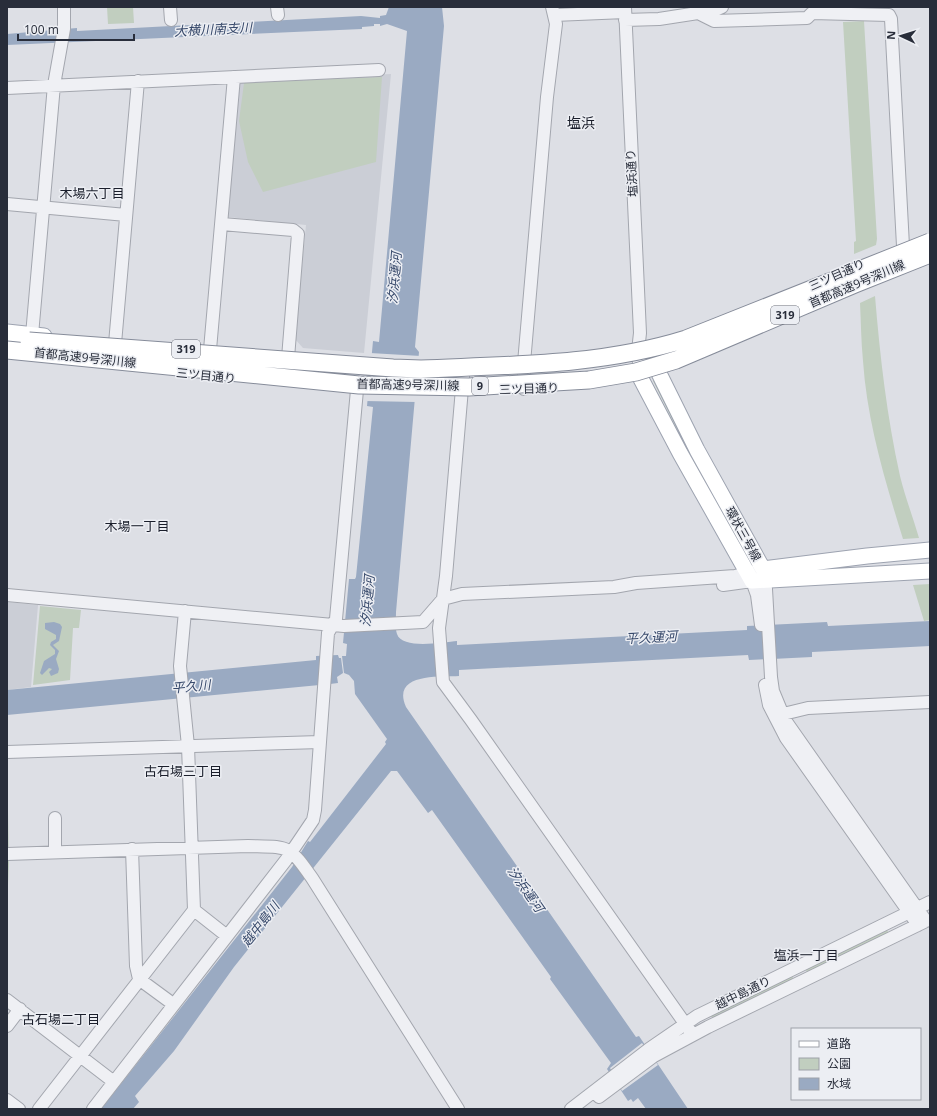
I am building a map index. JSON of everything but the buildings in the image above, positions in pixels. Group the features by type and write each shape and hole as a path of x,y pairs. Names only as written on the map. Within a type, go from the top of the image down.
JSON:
{"highway":[{"name":"首都高速9号深川線","path":"7,339 386,368 421,369 595,360 645,351 686,339 850,272 928,237"},
{"name":"首都高速9号深川線","path":"7,350 386,386 469,387 590,380 636,372 676,360 930,254"},
{"path":"210,351 233,361 289,364 387,377 470,378 553,373 612,365 670,351 721,333 850,272"}],"main road":[{"name":"三ツ目通り","path":"289,364 422,366 524,363 611,356 643,350 726,323 903,246 928,237"},
{"name":"三ツ目通り","path":"7,356 357,390 415,392 462,391 591,385 640,377 658,372 746,334 853,283 930,254"},
{"name":"三ツ目通り","path":"7,332 210,351"},
{"name":"環状三号線","path":"643,350 658,372 757,576"},
{"name":"環状三号線","path":"640,377 757,576"},
{"name":"環状三号線","path":"757,576 867,556 930,550"},
{"path":"885,554 882,562 883,568 887,574"},
{"path":"867,556 872,563 873,568 868,575"},
{"path":"757,576 868,575 930,571"}],"street":[{"path":"32,335 54,85 64,29 64,7"},
{"path":"170,7 171,20"},
{"path":"524,389 524,363 547,97 556,24 553,11 624,12 659,18 712,11 722,7"},
{"path":"698,13 714,21 730,22 807,18 812,10 830,10 842,15 887,14 890,17 903,246"},
{"name":"塩浜通り","path":"624,12 640,333 643,350 640,377"},
{"path":"7,88 379,70"},
{"path":"208,376 234,77"},
{"path":"113,366 138,82"},
{"path":"7,204 126,215"},
{"path":"222,224 293,230 298,234 289,364"},
{"path":"464,365 443,599 439,628 442,682 472,720 693,1035"},
{"path":"93,1109 227,936 294,854 315,815 328,633 336,620 357,390"},
{"path":"7,595 346,626 423,622 443,599 462,594 614,587 633,589 738,584 757,576 764,622 767,664 765,692 778,715 786,738 913,911 925,922"},
{"path":"39,1109 194,910 188,746 181,672 185,611"},
{"path":"778,715 808,708 930,702"},
{"path":"7,752 320,742"},
{"path":"55,818 55,852"},
{"path":"9,854 132,849 279,846 294,854 312,878 458,1109"},
{"path":"132,849 136,966 139,979 174,1004"},
{"name":"越中島通り","path":"571,1109 614,1081 651,1053 685,1024 705,1012 930,902"},
{"path":"194,910 227,936"},
{"name":"越中島通り","path":"651,1053 693,1035 925,922"},
{"path":"796,968 803,981"},
{"path":"7,1000 114,1082"},
{"path":"7,1026 20,1009"},
{"name":"越中島通り","path":"582,1109 614,1081"},
{"path":"7,1100 19,1109"}],"shaded area":[{"path":"391,74 364,353 303,348 295,339 306,225 228,217 240,82"},
{"path":"7,602 38,605 31,687 7,690"}],"green space":[{"path":"107,7 133,7 134,23 108,24"},
{"path":"864,21 877,239 876,245 854,254 854,242 856,241 843,22"},
{"path":"382,77 376,162 263,192 248,162 239,121 244,83"},
{"path":"875,296 882,364 895,454 902,484 919,538 903,539 883,473 868,406 862,354 860,303"},
{"path":"655,380 706,483 704,484 653,381"},
{"path":"930,584 930,620 924,621 913,585"},
{"path":"40,606 81,610 79,628 73,628 70,680 33,685"},
{"path":"7,758 9,863 7,908"},
{"path":"887,930 889,934 808,973 806,971 807,969"},
{"path":"791,976 793,977 792,980 713,1019 711,1016"}],"water":[{"path":"389,7 442,7 444,26 415,347 419,352 396,612 396,632 400,639 415,644 457,641 457,645 747,630 747,626 827,622 828,626 930,621 930,646 812,652 812,657 749,660 748,655 459,670 459,676 440,676 419,679 405,688 403,696 406,707 636,1037 639,1036 688,1109 646,1109 638,1098 633,1102 631,1099 628,1101 607,1069 611,1063 550,979 551,977 432,810 428,813 397,771 391,771 234,967 174,1051 135,1096 139,1102 133,1109 101,1109 292,867 308,841 310,842 386,744 385,742 387,739 355,694 354,681 349,675 344,673 342,656 346,656 347,644 343,643 349,579 355,579 356,577 373,407 367,406 373,341 379,342 407,31 387,24 380,26 380,24 374,24 374,26 362,27 362,29 7,45 7,34 77,28 77,31 361,16 380,18 380,16 386,15"},
{"path":"54,622 60,624 62,627 59,641 53,645 59,651 56,659 59,669 58,673 51,676 49,672 52,669 49,668 42,675 40,673 44,661 55,654 55,650 50,645 51,642 56,639 56,635 45,629 45,623"},
{"name":"平久川","path":"338,655 339,658 341,658 343,673 337,677 338,683 7,715 7,690 316,660 316,656"}],"pier":[{"path":"370,353 421,356 416,402 365,401"},
{"path":"642,1043 658,1065 622,1091 610,1068"}],"district":[{"name":"塩浜","path":"581,123"},
{"name":"木場六丁目","path":"92,193"},
{"name":"木場一丁目","path":"137,526"},
{"name":"古石場三丁目","path":"183,771"},
{"name":"塩浜一丁目","path":"806,955"},
{"name":"古石場二丁目","path":"61,1019"}],"water label":[{"name":"大横川南支川","path":"213,29"},
{"name":"汐浜運河","path":"394,278"},
{"name":"汐浜運河","path":"367,601"},
{"name":"平久運河","path":"651,637"},
{"name":"汐浜運河","path":"526,889"},
{"name":"越中島川","path":"260,924"}]}
